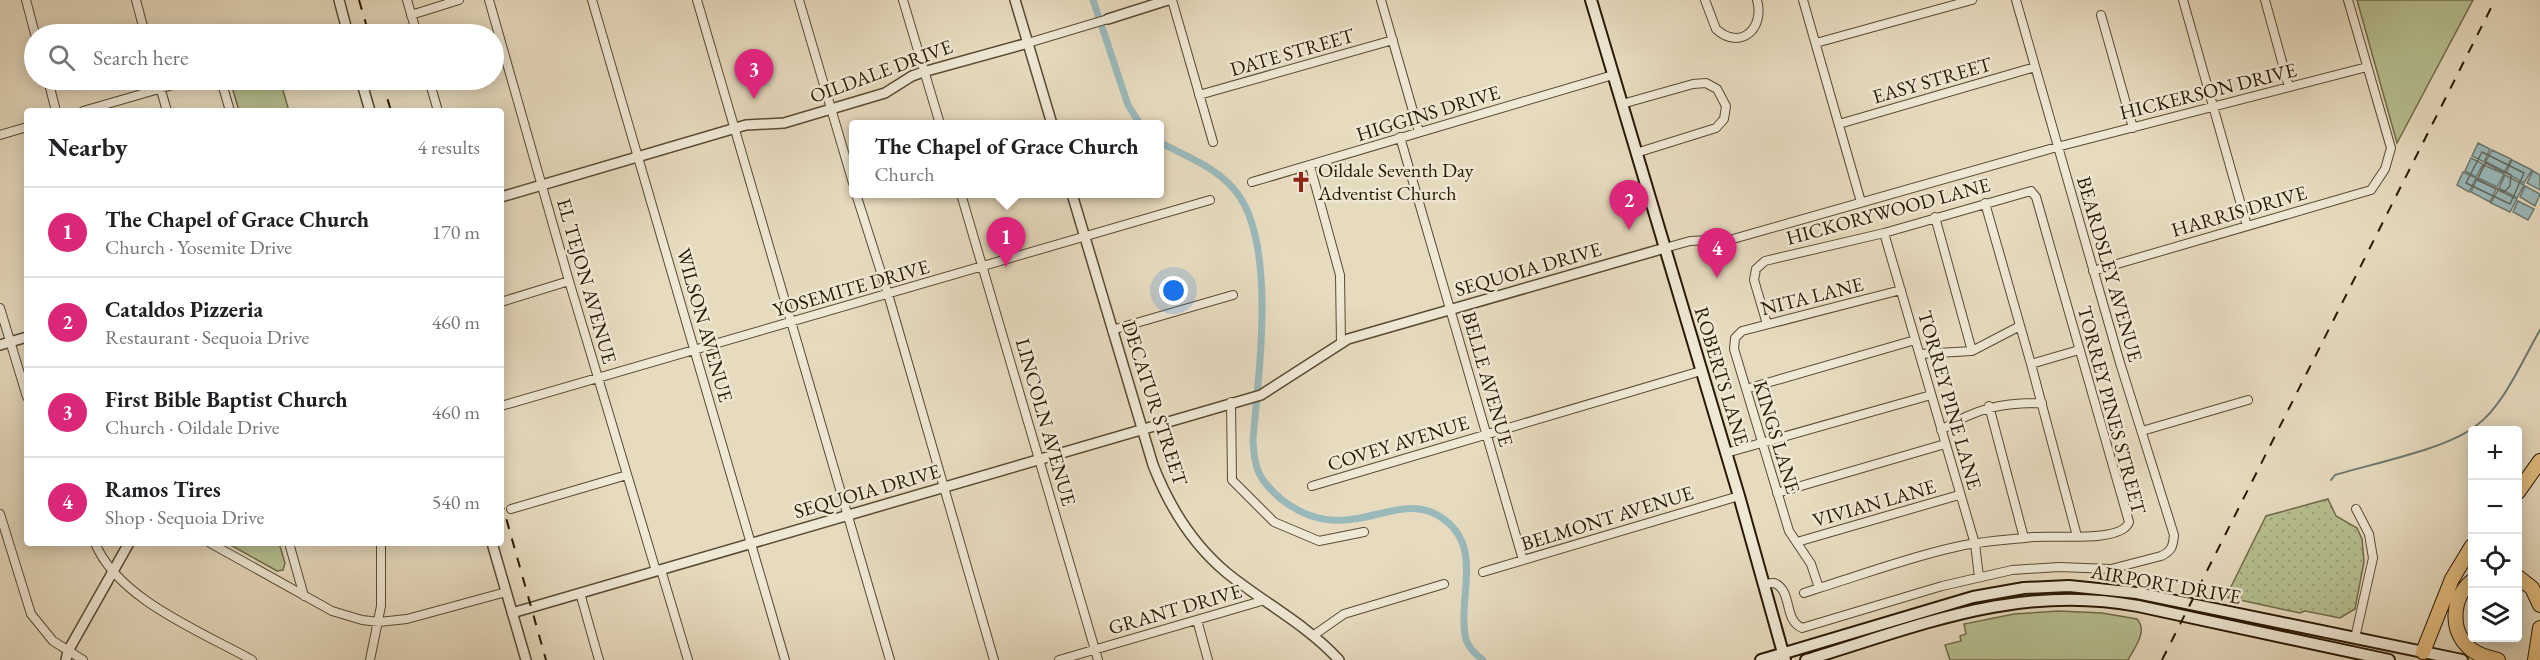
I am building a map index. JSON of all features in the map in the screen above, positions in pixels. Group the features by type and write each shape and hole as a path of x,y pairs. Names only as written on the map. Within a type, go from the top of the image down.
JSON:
{"highway":[{"path":"2522,485 2540,461"},
{"path":"2422,656 2452,579 2468,553"},
{"path":"2522,581 2532,588 2540,605"},
{"path":"2468,585 2461,592 2458,600 2455,614 2458,630 2471,650 2498,660"},
{"path":"2535,657 2540,628"}],"main road":[{"name":"ROBERTS LANE","path":"1591,0 1739,496 1784,656"},
{"name":"AIRPORT DRIVE","path":"1761,660 1784,656 1973,597 2012,590 2091,586 2138,593 2355,638 2422,656 2462,660"},
{"name":"AIRPORT DRIVE","path":"1806,660 1972,610 2019,601 2061,598 2106,600 2138,606 2389,660"}],"street":[{"path":"26,0 32,24"},
{"path":"136,0 143,24"},
{"path":"339,0 344,24"},
{"path":"407,0 414,24"},
{"path":"411,15 459,0"},
{"name":"EL TEJON AVENUE","path":"489,0 496,24"},
{"name":"WILSON AVENUE","path":"592,0 785,660"},
{"path":"698,0 890,660"},
{"path":"799,0 849,170"},
{"path":"903,0 939,120"},
{"path":"1015,0 1051,120"},
{"path":"1170,0 1213,142"},
{"name":"OILDALE DRIVE","path":"504,196 734,128 755,124 780,124 885,93 912,76 923,72 1170,0"},
{"path":"1381,0 1419,132"},
{"path":"1706,0 1716,29 1732,38 1745,36 1755,27 1760,15 1757,0"},
{"path":"1803,0 1861,202"},
{"path":"1816,43 1972,0"},
{"name":"BEARDSLEY AVENUE","path":"1979,577 2032,568 2111,569 2169,552 2173,547 2174,535 2093,271 2016,0"},
{"path":"2183,0 2247,226"},
{"path":"2265,0 2289,87"},
{"path":"2348,0 2367,67"},
{"path":"2101,15 2133,128"},
{"name":"DATE STREET","path":"1199,95 1393,40"},
{"name":"EL TEJON AVENUE","path":"504,52 627,475 688,660"},
{"name":"EASY STREET","path":"1839,124 2035,67"},
{"name":"HICKERSON DRIVE","path":"2057,147 2367,67"},
{"name":"HARRIS DRIVE","path":"2093,271 2371,190 2385,169 2391,148 2367,67"},
{"name":"HIGGINS DRIVE","path":"1252,182 1613,75"},
{"path":"1622,104 1700,83 1718,89 1724,99 1725,112 1716,128 1636,153"},
{"path":"51,90 55,108"},
{"path":"93,108 153,90"},
{"path":"161,90 166,108"},
{"path":"224,90 229,108"},
{"path":"364,90 369,108"},
{"path":"432,90 437,108"},
{"path":"0,135 24,128"},
{"name":"BELLE AVENUE","path":"1400,137 1523,560"},
{"name":"SEQUOIA DRIVE","path":"512,613 1231,402 1248,399 1261,394 1348,339 1690,241 1733,239 2057,147"},
{"path":"1310,166 1340,274 1341,343"},
{"name":"HICKORYWOOD LANE","path":"1767,324 1754,280 1756,269 1765,261 1884,233 2031,191"},
{"name":"TORREY PINES STREET","path":"1804,593 1926,555 1975,544 2024,538 2120,532 2127,528 2129,522 2036,197 2031,191"},
{"path":"857,198 888,294 993,660"},
{"name":"LINCOLN AVENUE","path":"962,198 1098,660"},
{"name":"DECATUR STREET","path":"1073,198 1160,484 1191,535 1226,572 1314,635 1339,660"},
{"name":"YOSEMITE DRIVE","path":"504,405 1210,200"},
{"path":"1985,203 2077,536"},
{"path":"1935,218 1972,351"},
{"name":"TORREY PINE LANE","path":"1884,233 1975,544 1979,577"},
{"path":"504,301 570,281"},
{"name":"NITA LANE","path":"1735,338 1742,331 1901,290"},
{"path":"1112,330 1233,294"},
{"path":"0,308 5,343 24,390"},
{"path":"1920,354 1972,351 2020,326"},
{"path":"5,343 24,338"},
{"name":"KINGS LANE","path":"1735,338 1734,349 1777,493 1789,531 1797,542"},
{"path":"1746,389 1915,340"},
{"path":"2031,364 2079,350"},
{"name":"COVEY AVENUE","path":"1312,486 1701,371"},
{"path":"1726,453 1931,395"},
{"path":"2142,431 2248,400"},
{"path":"1231,402 1233,480 1274,522 1319,541 1364,532"},
{"path":"1941,430 1960,418 1989,406 2006,403 2042,403"},
{"path":"1989,406 2024,538"},
{"path":"1777,493 1945,444"},
{"path":"511,509 627,475"},
{"name":"VIVIAN LANE","path":"1797,542 1959,495"},
{"name":"BELMONT AVENUE","path":"1483,572 1739,496"},
{"path":"2355,638 2373,558 2369,534 2356,510"},
{"path":"0,514 25,602 31,614 67,656 83,660"},
{"path":"1797,542 1811,564 1819,588"},
{"path":"97,546 112,572 143,600 252,660"},
{"path":"67,656 127,546"},
{"path":"215,546 304,596 348,617 379,622 407,619 506,592"},
{"path":"290,546 304,596"},
{"path":"370,660 379,622 382,585 381,546"},
{"path":"493,546 526,660"},
{"path":"1763,584 1774,583 1783,589 1791,617 1795,624 1802,628 1979,577"},
{"path":"1314,635 1344,614 1444,584"},
{"path":"580,593 599,660"},
{"name":"GRANT DRIVE","path":"1059,660 1265,600"},
{"path":"1197,620 1208,660"}],"green space":[{"path":"2357,0 2473,0 2397,143"},
{"path":"233,90 283,90 288,108 238,108"},
{"path":"2328,499 2336,516 2357,528 2362,539 2364,562 2355,609 2340,618 2305,611 2300,613 2226,597 2266,516"},
{"path":"232,546 280,546 285,563 283,570 277,571"},
{"path":"2058,611 2102,613 2137,619 2141,634 2128,660 1950,660 1945,645 1961,641 1960,636 1966,634 1964,624 2014,614"}],"water":[{"path":"2478,143 2490,149 2484,162 2472,156"},
{"path":"2492,150 2511,159 2504,173 2485,163"},
{"path":"2471,158 2483,164 2476,177 2465,171"},
{"path":"2512,160 2532,170 2524,183 2506,173"},
{"path":"2484,165 2504,174 2497,187 2478,178"},
{"path":"2533,171 2540,175 2540,190 2527,183"},
{"path":"2463,172 2476,178 2469,192 2457,185"},
{"path":"2505,175 2524,185 2517,198 2499,188"},
{"path":"2477,179 2496,189 2490,202 2471,192"},
{"path":"2525,186 2540,194 2535,206 2520,197"},
{"path":"2498,190 2517,199 2510,212 2491,203"},
{"path":"2518,201 2534,209 2528,220 2513,212"}],"waterway":[{"path":"1093,0 1128,105 1137,120"},
{"path":"1164,144 1207,167 1232,187 1247,209 1256,238 1261,271 1262,307 1253,440 1256,466 1263,480 1281,499 1305,514 1327,520 1348,520 1404,509 1422,509 1439,516 1453,527 1466,555 1464,619 1466,639 1471,649 1483,660"},
{"path":"2331,480 2335,475 2430,448 2464,434 2477,425 2496,406 2504,394 2540,330"}],"railway":[{"path":"359,0 366,24"},
{"path":"2162,660 2495,0"},
{"path":"385,90 390,108"},
{"path":"504,511 546,660"}],"place":[{"name":"First Bible Baptist Church","path":"754,99"},
{"name":"Oildale Seventh Day Adventist Church","path":"1301,182"},
{"name":"Cataldos Pizzeria","path":"1629,230"},
{"name":"The Chapel of Grace Church","path":"1006,267"},
{"name":"Ramos Tires","path":"1717,278"}]}
